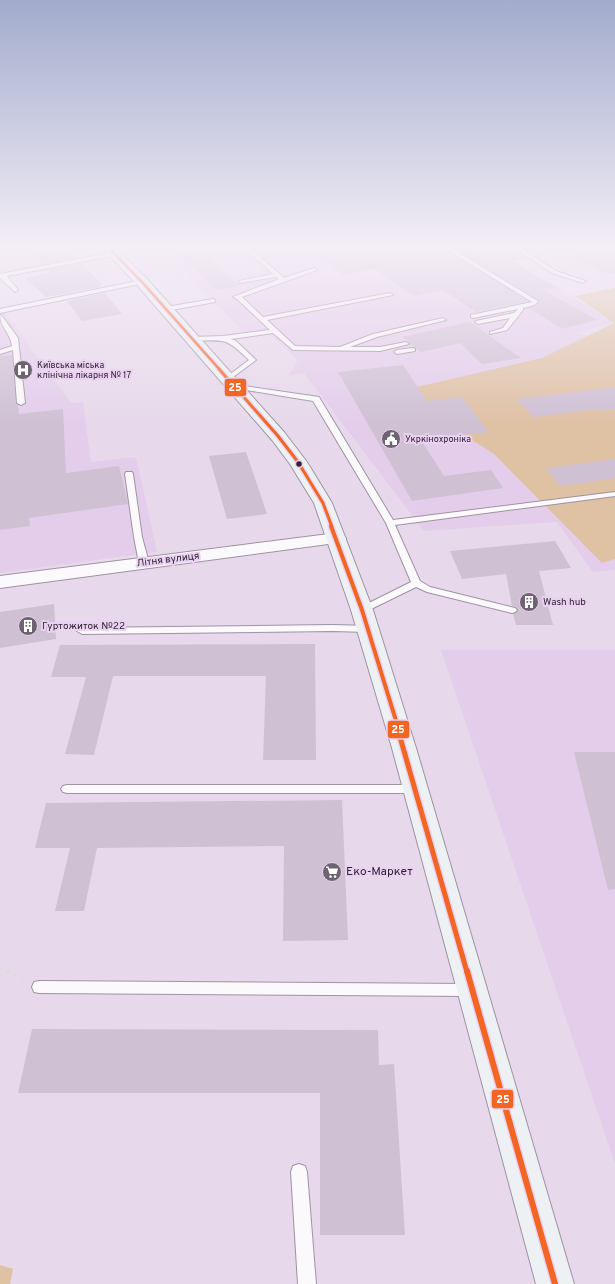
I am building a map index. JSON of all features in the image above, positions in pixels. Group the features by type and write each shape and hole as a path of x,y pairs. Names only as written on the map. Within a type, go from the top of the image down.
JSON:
{"main road":[{"path":"162,305 278,436 298,462 323,503 337,538 365,620 416,789 555,1284"}],"street":[{"name":"Літня вулиця","path":"0,582 337,538"}],"lane":[{"path":"0,311 30,305"},
{"path":"166,309 190,305"},
{"path":"246,305 292,348 353,350 380,349 406,344"},
{"path":"261,319 337,305"},
{"path":"473,316 528,305"},
{"path":"492,333 505,329 523,306"},
{"path":"478,322 516,315"},
{"path":"485,328 504,323 516,315"},
{"path":"0,317 15,338 21,403"},
{"path":"336,350 376,335 442,320"},
{"path":"192,339 223,338 273,331"},
{"path":"223,338 234,342 253,360 231,382"},
{"path":"353,350 398,340"},
{"path":"0,352 17,347"},
{"path":"353,350 393,352 413,350"},
{"path":"231,382 316,399 390,523 416,583 427,589 512,610"},
{"path":"129,474 138,537 144,563"},
{"path":"390,523 615,494"},
{"path":"82,631 333,628 365,620 416,583"},
{"path":"67,789 416,789"},
{"path":"39,987 472,990"},
{"path":"299,1172 307,1284"}],"path":[{"path":"0,969 39,987"}],"shaded area":[{"path":"217,305 585,305 614,323 576,333 611,344 615,355 615,570 593,572 557,522 424,531 304,373 288,376 298,360 265,330 245,333"},
{"path":"588,305 615,305 615,559 602,563 494,454 395,392 542,358 614,323"},
{"path":"0,306 71,403 83,402 91,462 136,457 157,552 0,573"},
{"path":"441,650 615,650 615,1164"},
{"path":"0,1265 13,1269 10,1284 0,1284"}],"building":[{"path":"70,305 115,305 122,314 82,321"},
{"path":"465,305 509,305 476,312"},
{"path":"570,305 597,320 563,329 528,308 536,306"},
{"path":"470,322 521,358 482,364 460,343 421,352 402,337"},
{"path":"12,355 16,403 18,405 19,414 63,409 66,473 119,466 128,504 29,518 30,526 0,530 0,356"},
{"path":"403,365 427,401 462,397 489,432 421,440 444,476 491,470 503,488 412,501 338,372"},
{"path":"615,387 615,409 600,411 597,409 533,417 517,399"},
{"path":"246,452 267,514 227,519 209,456"},
{"path":"615,459 615,478 560,486 546,468"},
{"path":"555,541 571,568 539,571 553,625 516,625 513,614 518,610 516,607 512,606 506,574 462,579 450,551"},
{"name":"Гуртожиток №22","path":"54,604 56,639 0,648 0,612"},
{"path":"315,644 316,760 263,760 266,676 113,676 94,755 65,754 86,677 51,677 60,645"},
{"path":"574,752 615,752 615,889 608,890"},
{"path":"342,800 348,940 283,941 284,846 97,848 84,911 55,911 70,848 35,848 46,803"},
{"path":"32,1029 378,1030 379,1065 394,1064 405,1235 320,1235 320,1093 18,1093"}],"transit line":[{"name":"25","path":"162,305 278,436 298,462 323,503 362,610 404,748 555,1284"}],"place":[{"name":"Київська міська клінічна лікарня № 17","path":"23,370"},
{"name":"Укркінохроніка","path":"391,439"},
{"name":"Wash hub","path":"529,602"},
{"name":"Гуртожиток №22","path":"28,626"},
{"name":"Еко-Маркет","path":"332,872"}]}
